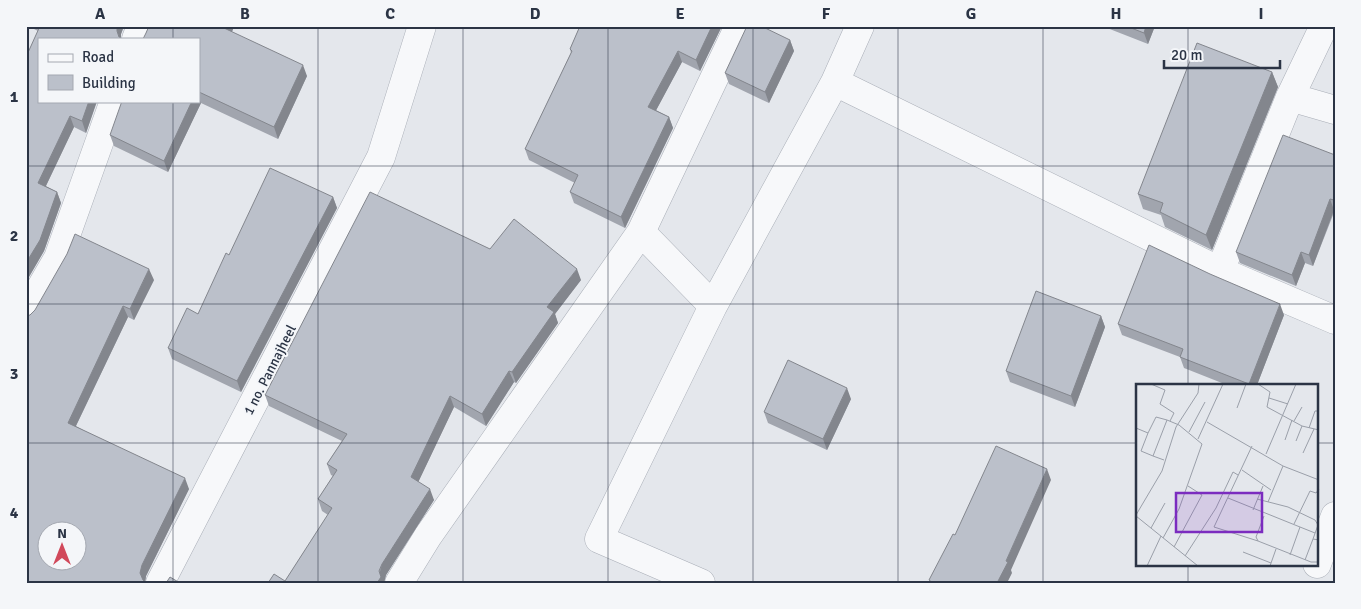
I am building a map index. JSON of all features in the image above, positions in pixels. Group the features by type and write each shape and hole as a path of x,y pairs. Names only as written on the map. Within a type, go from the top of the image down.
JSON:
{"street":[{"path":"136,38 141,26"},
{"name":"1 no. Pannajheel","path":"160,583 381,157 422,26"},
{"path":"399,583 428,536 641,232 739,26"},
{"path":"701,583 599,539 713,306 835,82 860,26"},
{"path":"1220,271 1290,97 1324,26"},
{"path":"835,82 1220,271 1335,320"},
{"path":"1290,97 1335,110"},
{"path":"26,313 58,258 114,102"},
{"path":"641,232 713,306"},
{"path":"1318,562 1335,516"},
{"path":"1310,583 1317,566"}],"building":[{"path":"40,26 117,26 120,38 38,38 38,102 89,102 82,121 70,116 38,183 57,192 40,240 26,263 26,57"},
{"path":"149,26 225,26 224,28 303,65 274,127 200,92 200,38 143,38"},
{"path":"580,26 712,26 696,60 678,51 648,107 669,117 621,217 570,192 578,175 525,149 572,51 570,49"},
{"path":"747,26 761,26 790,40 765,92 725,73"},
{"path":"1126,26 1146,26 1144,33"},
{"path":"1197,43 1272,72 1206,235 1160,212 1163,203 1138,194"},
{"path":"122,102 192,102 164,161 110,135"},
{"path":"1283,135 1335,155 1335,199 1330,199 1309,255 1301,252 1292,275 1236,252"},
{"path":"270,168 333,197 237,381 168,348 187,308 198,314 226,253 229,255"},
{"path":"370,192 490,249 514,219 577,269 547,307 554,312 512,372 509,371 482,414 450,396 411,477 430,489 382,564 379,571 381,577 377,583 268,583 274,574 285,581 332,508 318,499 337,470 327,464 347,434 265,395"},
{"path":"75,234 149,269 130,309 123,306 68,423 185,478 142,565 140,573 146,583 26,583 26,316 35,310 67,254"},
{"path":"1149,245 1280,304 1249,384 1180,357 1183,349 1118,324"},
{"path":"1036,291 1101,316 1071,396 1006,371"},
{"path":"788,360 847,388 823,439 764,412"},
{"path":"996,446 1047,469 1006,561 1008,562 997,583 933,583 929,580 953,534 955,535"},
{"path":"170,577 180,583 166,583"}]}
